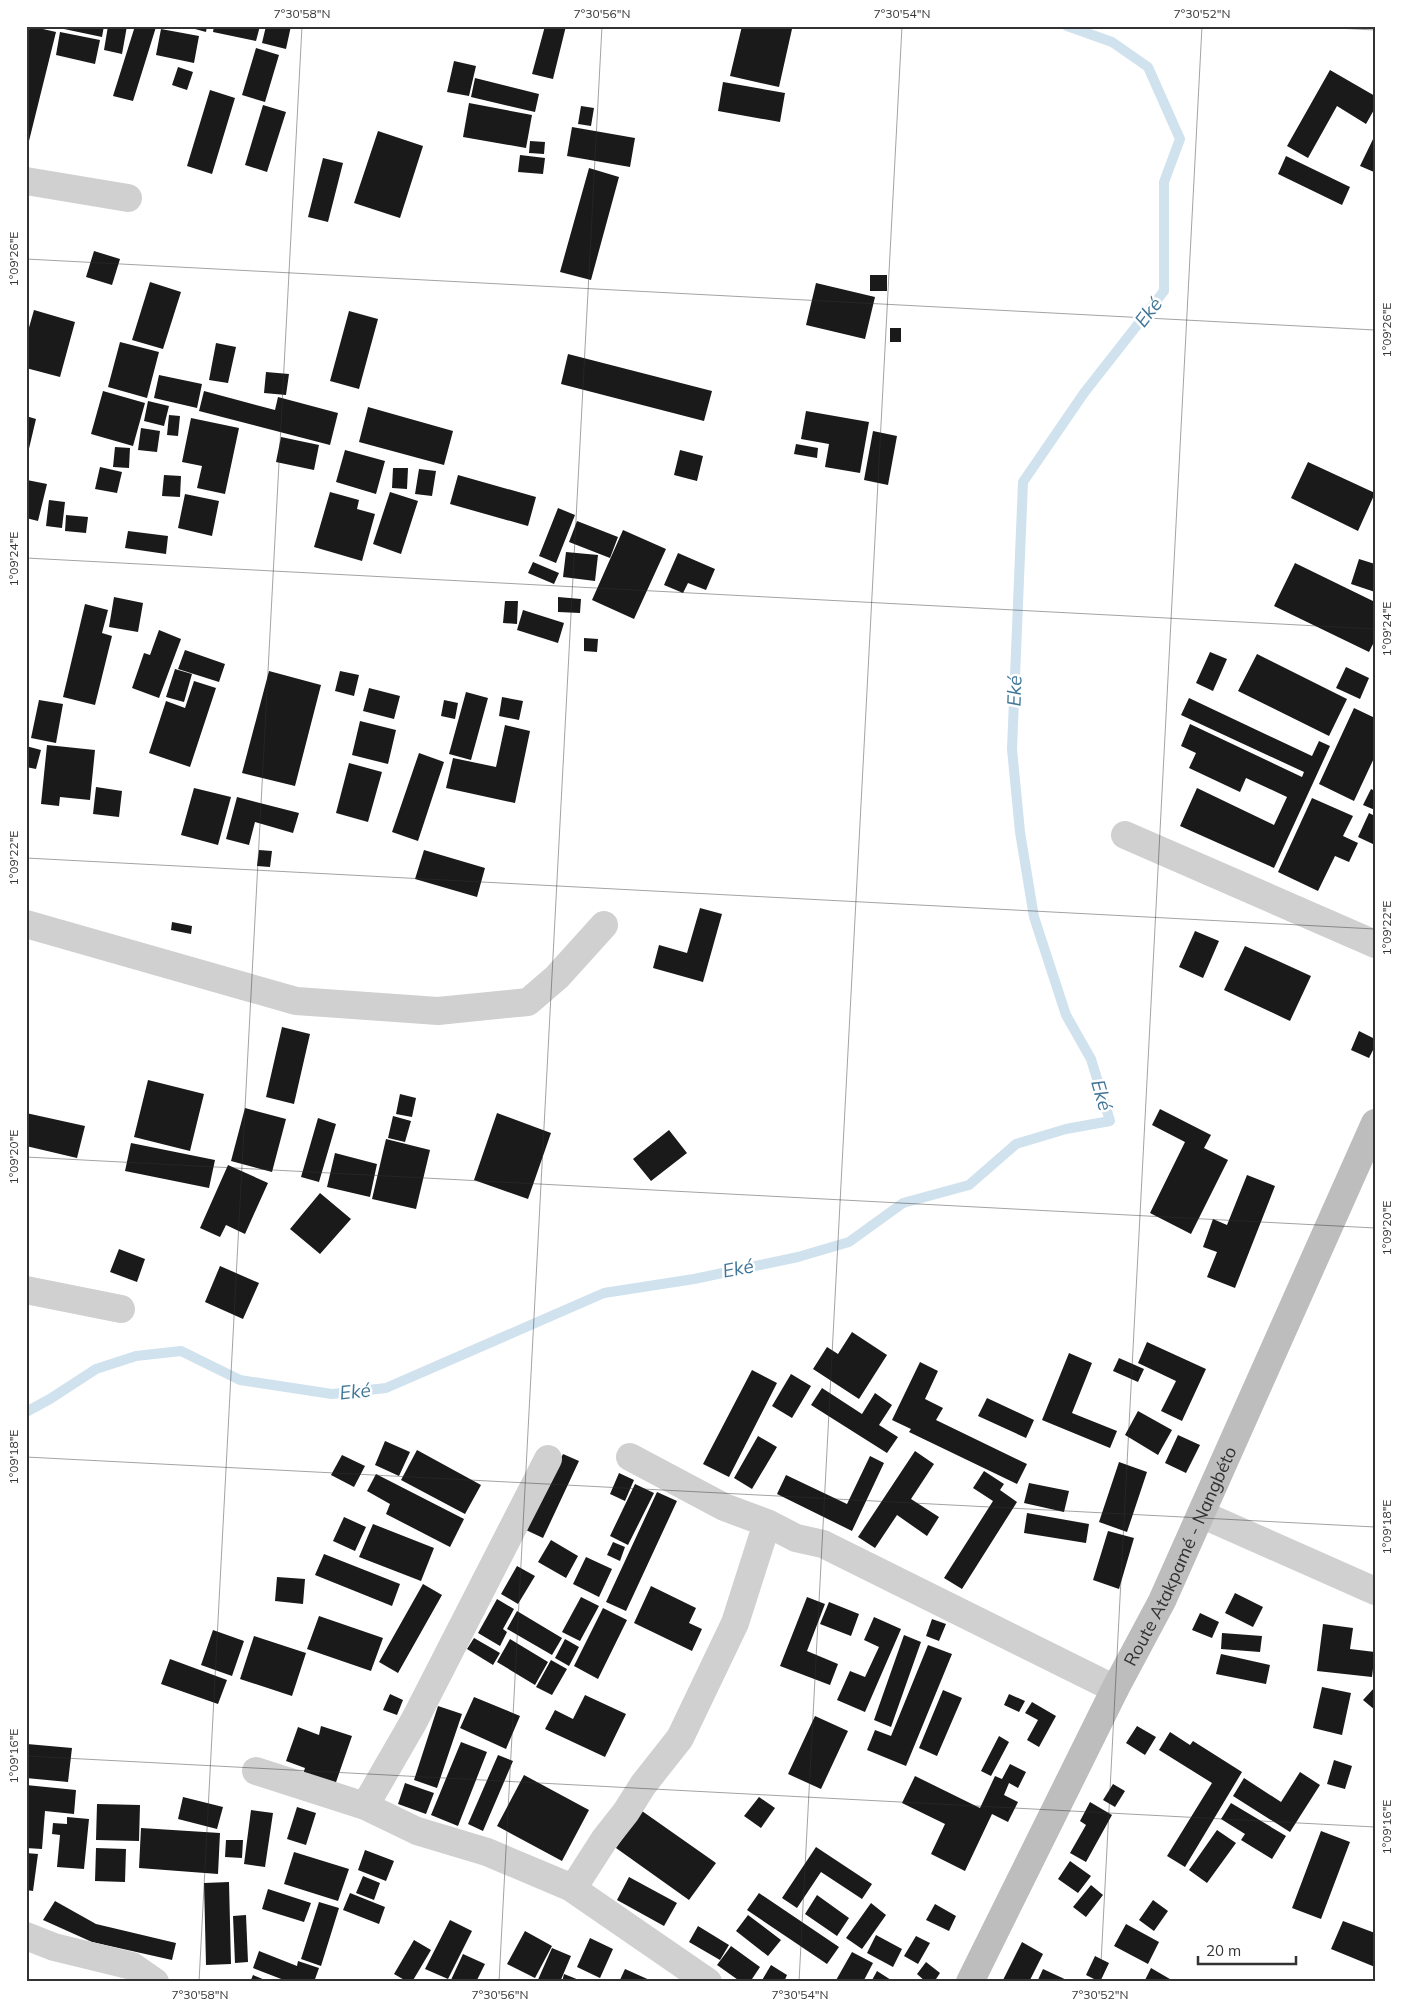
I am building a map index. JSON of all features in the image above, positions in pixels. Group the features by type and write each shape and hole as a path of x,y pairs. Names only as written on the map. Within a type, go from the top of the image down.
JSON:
{"main road":[{"name":"Route Atakpamé - Nangbéto","path":"970,1982 1115,1689 1162,1601 1375,1123"}],"street":[{"path":"26,181 128,198"},
{"path":"1125,835 1375,944"},
{"path":"26,924 296,1001 438,1011 528,1002 557,977 604,925"},
{"path":"26,1290 121,1309"},
{"path":"630,1456 724,1507 767,1523 796,1538 823,1544 1115,1689"},
{"path":"365,1806 414,1721 548,1459"},
{"path":"1201,1514 1375,1591"},
{"path":"570,1887 579,1879 643,1785 680,1738 735,1623 767,1523"},
{"path":"256,1770 365,1806 417,1831 487,1852 570,1887 708,1982"},
{"path":"26,1936 54,1948 132,1966 155,1982"}],"building":[{"path":"30,26 56,32 28,145 26,144 26,43"},
{"path":"64,26 104,26 102,37 64,29"},
{"path":"108,26 127,26 122,54 104,50"},
{"path":"135,26 156,27 133,101 113,96"},
{"path":"184,26 207,26 206,32"},
{"path":"214,26 260,26 256,41 213,32"},
{"path":"266,26 291,26 286,49 262,43"},
{"path":"545,26 566,26 553,79 532,74"},
{"path":"742,26 782,26 792,29 779,87 730,76"},
{"path":"161,29 199,36 194,63 156,55"},
{"path":"60,32 100,40 95,64 56,55"},
{"path":"256,48 279,55 265,102 242,95"},
{"path":"454,61 476,66 469,96 447,92"},
{"path":"178,67 193,72 187,90 172,85"},
{"path":"1330,70 1375,96 1375,108 1366,124 1337,106 1308,158 1287,146"},
{"path":"475,78 539,94 535,112 471,97"},
{"path":"723,82 785,93 780,122 718,111"},
{"path":"210,90 235,98 212,174 187,166"},
{"path":"469,103 532,115 526,148 463,137"},
{"path":"263,105 286,112 267,172 245,165"},
{"path":"581,106 594,108 591,126 578,124"},
{"path":"572,127 635,138 630,167 567,156"},
{"path":"378,131 423,146 400,218 354,203"},
{"path":"1375,135 1375,170 1374,172 1360,166"},
{"path":"530,141 545,142 544,154 529,153"},
{"path":"520,155 545,158 543,174 518,172"},
{"path":"1286,156 1350,187 1342,205 1278,174"},
{"path":"323,158 343,163 328,222 308,217"},
{"path":"589,168 619,177 591,280 560,272"},
{"path":"94,251 120,259 112,285 86,277"},
{"path":"870,275 887,275 887,291 870,291"},
{"path":"150,282 181,292 163,349 132,340"},
{"path":"816,283 875,297 865,339 806,325"},
{"path":"34,310 75,322 60,377 26,368 26,338"},
{"path":"349,311 378,319 359,389 330,381"},
{"path":"890,328 901,328 901,342 890,342"},
{"path":"120,342 159,352 147,398 108,387"},
{"path":"216,343 236,347 228,383 209,380"},
{"path":"568,354 712,391 704,421 561,384"},
{"path":"266,372 289,374 286,395 264,393"},
{"path":"159,375 202,384 197,408 154,398"},
{"path":"103,391 145,403 133,446 91,434"},
{"path":"204,391 275,410 278,397 338,413 330,445 199,411"},
{"path":"148,401 169,406 164,426 144,421"},
{"path":"368,407 453,431 444,465 359,442"},
{"path":"806,411 869,422 860,473 825,467 829,444 801,439"},
{"path":"169,415 180,416 178,436 167,435"},
{"path":"26,416 36,419 27,457 26,457"},
{"path":"191,418 239,428 225,494 197,488 202,466 182,462"},
{"path":"141,428 160,431 157,452 138,450"},
{"path":"873,431 897,436 888,485 864,480"},
{"path":"281,437 319,445 314,470 276,462"},
{"path":"796,444 818,448 817,458 794,454"},
{"path":"115,447 130,448 129,468 113,467"},
{"path":"345,450 385,461 376,494 336,482"},
{"path":"680,450 703,456 697,481 674,475"},
{"path":"1308,462 1375,493 1358,531 1291,498"},
{"path":"100,467 122,472 117,493 95,489"},
{"path":"393,468 408,468 407,489 392,488"},
{"path":"419,469 436,471 432,496 415,494"},
{"path":"164,475 181,476 180,497 162,496"},
{"path":"458,475 536,497 528,526 450,504"},
{"path":"27,480 47,484 38,521 26,518"},
{"path":"330,492 359,500 357,509 375,514 362,561 314,547"},
{"path":"390,492 418,501 401,554 373,544"},
{"path":"185,494 219,501 212,536 178,528"},
{"path":"49,500 65,502 62,528 46,526"},
{"path":"558,508 575,515 556,563 539,556"},
{"path":"66,515 88,517 86,533 65,531"},
{"path":"577,521 618,537 610,558 569,542"},
{"path":"623,530 666,549 634,619 592,600"},
{"path":"128,531 168,536 166,554 125,548"},
{"path":"566,552 598,555 595,581 563,577"},
{"path":"678,553 715,569 706,590 688,583 683,593 664,585"},
{"path":"1359,559 1375,564 1375,592 1351,584"},
{"path":"533,562 559,573 554,584 528,573"},
{"path":"1295,563 1375,602 1375,640 1369,652 1274,606"},
{"path":"114,597 143,603 138,632 109,627"},
{"path":"558,597 581,599 580,613 558,612"},
{"path":"505,601 518,601 517,624 503,623"},
{"path":"85,604 108,610 102,633 112,636 95,705 63,697"},
{"path":"523,610 564,623 558,643 517,630"},
{"path":"159,630 181,639 159,698 132,688 144,653 150,655"},
{"path":"584,638 598,639 597,652 584,651"},
{"path":"185,650 225,664 219,682 178,669"},
{"path":"1210,652 1227,659 1213,691 1196,683"},
{"path":"1257,654 1347,699 1329,736 1238,691"},
{"path":"1346,667 1369,678 1360,699 1336,688"},
{"path":"175,669 192,674 184,702 166,697"},
{"path":"269,671 321,685 295,786 242,773"},
{"path":"340,671 359,675 354,696 335,691"},
{"path":"194,681 216,688 190,767 149,753 166,701 185,708"},
{"path":"369,688 400,696 394,719 363,711"},
{"path":"466,692 488,698 471,760 449,754"},
{"path":"502,697 523,701 519,720 499,716"},
{"path":"1189,698 1312,756 1319,741 1330,746 1274,868 1180,826 1197,788 1274,825 1287,797 1246,778 1240,792 1189,768 1196,753 1181,746 1190,724 1302,777 1304,772 1181,715"},
{"path":"39,700 63,704 56,743 31,738"},
{"path":"444,700 458,703 455,719 441,716"},
{"path":"1354,708 1375,718 1375,756 1354,801 1319,784"},
{"path":"360,721 396,730 388,764 352,755"},
{"path":"505,725 530,731 515,803 446,788 453,758 496,767"},
{"path":"47,745 95,750 90,800 60,797 59,806 41,804"},
{"path":"26,746 41,750 36,769 26,767"},
{"path":"419,753 444,762 418,841 392,832"},
{"path":"349,763 382,772 368,822 336,813"},
{"path":"96,787 122,791 119,817 93,814"},
{"path":"194,788 231,797 218,845 181,835"},
{"path":"1371,789 1375,791 1375,810 1363,805"},
{"path":"237,797 299,813 293,833 255,822 249,845 226,839"},
{"path":"1312,798 1353,816 1343,836 1358,843 1349,862 1335,856 1318,891 1278,872"},
{"path":"1369,813 1375,816 1375,845 1358,837"},
{"path":"259,850 272,851 270,867 257,866"},
{"path":"424,850 485,868 477,897 415,879"},
{"path":"700,908 722,914 703,982 653,968 659,945 687,953"},
{"path":"172,922 192,926 191,934 171,930"},
{"path":"1195,931 1219,941 1203,978 1179,967"},
{"path":"1245,946 1311,976 1290,1021 1224,990"},
{"path":"282,1027 310,1034 294,1104 266,1097"},
{"path":"1359,1031 1375,1039 1375,1046 1369,1058 1351,1050"},
{"path":"148,1080 204,1094 190,1151 134,1137"},
{"path":"400,1094 416,1098 412,1117 396,1114"},
{"path":"245,1108 286,1119 272,1172 231,1161"},
{"path":"1160,1109 1211,1135 1204,1148 1228,1160 1191,1234 1150,1213 1185,1142 1152,1125"},
{"path":"26,1113 85,1126 77,1158 26,1146"},
{"path":"497,1113 551,1133 528,1199 474,1180"},
{"path":"393,1116 411,1121 405,1142 388,1138"},
{"path":"318,1118 336,1124 319,1182 301,1177"},
{"path":"669,1130 687,1153 651,1181 633,1159"},
{"path":"386,1139 430,1150 416,1209 372,1199"},
{"path":"131,1143 215,1160 209,1188 125,1171"},
{"path":"335,1153 377,1164 370,1197 327,1187"},
{"path":"228,1165 268,1183 245,1234 226,1225 220,1237 200,1228"},
{"path":"1247,1175 1275,1186 1235,1288 1207,1277 1217,1252 1203,1247 1213,1219 1227,1225"},
{"path":"320,1193 351,1219 320,1254 290,1229"},
{"path":"119,1249 145,1259 137,1282 110,1272"},
{"path":"220,1266 259,1283 243,1319 205,1302"},
{"path":"852,1332 887,1355 859,1399 813,1369 827,1347 838,1354"},
{"path":"1147,1342 1206,1369 1182,1421 1161,1411 1176,1381 1138,1363"},
{"path":"1069,1353 1092,1363 1072,1413 1117,1431 1110,1448 1042,1420"},
{"path":"1119,1358 1144,1369 1138,1382 1113,1371"},
{"path":"920,1362 938,1371 925,1399 943,1408 936,1420 1027,1464 1017,1484 909,1432 911,1429 892,1420"},
{"path":"752,1370 777,1383 729,1477 703,1464"},
{"path":"791,1374 811,1386 792,1418 772,1406"},
{"path":"822,1388 862,1414 875,1393 892,1405 879,1425 898,1437 887,1453 811,1405"},
{"path":"987,1398 1034,1420 1026,1438 978,1416"},
{"path":"1138,1411 1172,1430 1158,1455 1125,1435"},
{"path":"1178,1435 1200,1445 1186,1473 1165,1463"},
{"path":"758,1436 777,1447 752,1489 734,1478"},
{"path":"385,1441 410,1452 399,1476 375,1465"},
{"path":"417,1450 481,1485 465,1514 401,1480"},
{"path":"915,1451 934,1464 911,1499 939,1517 927,1536 897,1515 875,1548 858,1537"},
{"path":"563,1454 579,1461 543,1538 526,1530"},
{"path":"342,1455 365,1466 354,1487 331,1475"},
{"path":"870,1456 884,1463 852,1531 777,1494 786,1475 847,1504"},
{"path":"1119,1462 1147,1472 1127,1532 1099,1522"},
{"path":"984,1471 1004,1484 1000,1490 1017,1502 962,1589 944,1578 993,1501 973,1488"},
{"path":"619,1473 634,1480 625,1501 610,1494"},
{"path":"376,1474 464,1519 450,1547 386,1514 390,1504 367,1491"},
{"path":"1029,1483 1069,1491 1064,1512 1024,1503"},
{"path":"635,1484 654,1493 628,1545 610,1536"},
{"path":"657,1492 677,1501 626,1611 606,1602"},
{"path":"1027,1513 1089,1524 1086,1543 1024,1533"},
{"path":"344,1517 366,1527 355,1551 333,1541"},
{"path":"373,1524 434,1548 421,1581 359,1557"},
{"path":"1108,1531 1134,1538 1119,1589 1093,1580"},
{"path":"551,1540 578,1556 566,1578 538,1562"},
{"path":"613,1542 625,1547 620,1561 607,1555"},
{"path":"324,1554 400,1584 392,1606 315,1575"},
{"path":"586,1557 612,1569 599,1597 573,1584"},
{"path":"517,1566 535,1576 518,1604 501,1594"},
{"path":"277,1577 305,1579 303,1604 275,1601"},
{"path":"423,1584 442,1595 398,1673 379,1662"},
{"path":"651,1586 696,1608 689,1623 702,1629 692,1651 634,1623"},
{"path":"1235,1593 1263,1607 1253,1627 1225,1613"},
{"path":"581,1597 599,1606 580,1641 562,1632"},
{"path":"807,1597 825,1604 807,1651 838,1664 830,1685 780,1666"},
{"path":"497,1599 514,1609 503,1629 507,1632 500,1646 478,1633"},
{"path":"829,1602 859,1614 851,1636 820,1624"},
{"path":"603,1608 627,1620 598,1679 574,1666"},
{"path":"517,1611 562,1638 552,1655 507,1629"},
{"path":"1200,1613 1219,1622 1212,1638 1192,1630"},
{"path":"319,1616 383,1638 371,1671 307,1649"},
{"path":"874,1617 901,1629 865,1712 837,1700 850,1671 865,1677 879,1647 864,1640"},
{"path":"932,1619 946,1624 939,1641 926,1636"},
{"path":"1323,1624 1353,1628 1350,1649 1375,1652 1372,1677 1317,1671"},
{"path":"213,1630 244,1641 232,1676 201,1665"},
{"path":"1222,1633 1262,1636 1260,1652 1221,1649"},
{"path":"904,1635 921,1642 891,1727 874,1720"},
{"path":"254,1636 306,1653 292,1696 240,1679"},
{"path":"474,1638 500,1653 493,1665 467,1649"},
{"path":"510,1639 548,1662 535,1685 497,1662"},
{"path":"565,1639 579,1647 569,1666 555,1658"},
{"path":"928,1645 952,1654 906,1766 867,1750 875,1730 891,1736"},
{"path":"1221,1654 1270,1665 1266,1684 1216,1674"},
{"path":"170,1659 227,1680 218,1704 161,1684"},
{"path":"551,1660 567,1669 552,1695 536,1687"},
{"path":"1322,1687 1351,1693 1342,1735 1313,1728"},
{"path":"1375,1687 1375,1710 1363,1700"},
{"path":"943,1690 962,1698 937,1756 919,1748"},
{"path":"390,1694 403,1700 397,1715 383,1710"},
{"path":"1009,1694 1025,1701 1019,1712 1004,1705"},
{"path":"585,1695 626,1714 605,1757 545,1729 555,1710 573,1719"},
{"path":"474,1697 520,1716 506,1749 460,1728"},
{"path":"1032,1702 1056,1716 1039,1747 1027,1740 1038,1720 1025,1713"},
{"path":"438,1706 462,1714 437,1788 414,1780"},
{"path":"815,1716 848,1731 821,1789 788,1774"},
{"path":"321,1726 352,1736 334,1788 302,1777 305,1768 286,1761 298,1727 319,1735"},
{"path":"1137,1726 1156,1737 1145,1755 1126,1743"},
{"path":"1170,1732 1190,1745 1193,1741 1242,1772 1185,1867 1167,1856 1212,1783 1159,1750"},
{"path":"999,1736 1009,1742 991,1776 981,1771"},
{"path":"461,1742 487,1752 458,1826 431,1815"},
{"path":"27,1744 72,1748 68,1782 26,1778"},
{"path":"498,1755 513,1761 483,1831 468,1824"},
{"path":"1334,1760 1352,1766 1345,1789 1327,1784"},
{"path":"1010,1764 1026,1772 1018,1788 1009,1783 1004,1795 1018,1802 1008,1822 992,1814 965,1871 931,1854 945,1824 902,1803 915,1776 980,1808 995,1776 1002,1779"},
{"path":"1300,1772 1320,1785 1290,1832 1233,1796 1244,1778 1281,1802"},
{"path":"524,1775 589,1810 562,1861 497,1826"},
{"path":"405,1783 434,1793 426,1814 398,1804"},
{"path":"1113,1784 1125,1791 1115,1807 1103,1800"},
{"path":"26,1785 76,1790 74,1814 45,1811 42,1849 26,1848"},
{"path":"183,1797 223,1807 217,1829 178,1819"},
{"path":"759,1797 775,1808 761,1828 744,1816"},
{"path":"1090,1802 1112,1815 1086,1862 1070,1853 1086,1825 1080,1821"},
{"path":"1231,1803 1286,1836 1272,1859 1241,1840 1245,1834 1221,1819"},
{"path":"97,1804 140,1805 139,1841 96,1840"},
{"path":"297,1807 316,1813 306,1845 287,1839"},
{"path":"251,1810 273,1813 265,1867 244,1864"},
{"path":"642,1811 716,1863 689,1900 616,1848"},
{"path":"67,1817 89,1819 84,1869 57,1867 60,1835 52,1834 53,1823 67,1824"},
{"path":"141,1828 220,1833 218,1874 139,1868"},
{"path":"1217,1830 1236,1843 1207,1883 1189,1870"},
{"path":"1321,1831 1350,1842 1321,1919 1292,1908"},
{"path":"226,1840 243,1840 242,1858 225,1857"},
{"path":"816,1847 872,1884 862,1899 821,1872 797,1908 782,1898"},
{"path":"96,1848 126,1849 125,1882 95,1881"},
{"path":"365,1850 394,1861 386,1881 358,1870"},
{"path":"294,1852 349,1869 338,1901 284,1884"},
{"path":"26,1853 38,1854 33,1891 26,1890"},
{"path":"1070,1861 1091,1876 1078,1893 1058,1879"},
{"path":"363,1876 380,1883 374,1900 356,1893"},
{"path":"629,1877 677,1903 664,1926 617,1900"},
{"path":"229,1882 231,1964 206,1965 204,1883"},
{"path":"1091,1885 1103,1895 1086,1917 1073,1907"},
{"path":"268,1889 311,1903 304,1922 262,1909"},
{"path":"350,1893 385,1907 379,1924 343,1910"},
{"path":"759,1893 839,1947 827,1964 747,1910"},
{"path":"817,1895 849,1918 837,1936 805,1914"},
{"path":"1153,1900 1168,1911 1154,1931 1139,1920"},
{"path":"55,1901 96,1924 176,1943 172,1960 92,1942 43,1920"},
{"path":"319,1902 339,1908 321,1966 301,1959"},
{"path":"871,1903 886,1915 862,1949 846,1938"},
{"path":"935,1904 956,1916 949,1931 926,1920"},
{"path":"246,1915 248,1962 235,1963 233,1916"},
{"path":"748,1915 781,1940 768,1956 736,1931"},
{"path":"450,1920 472,1931 448,1979 425,1969"},
{"path":"1343,1921 1375,1933 1375,1967 1331,1949"},
{"path":"1126,1924 1159,1942 1148,1964 1114,1946"},
{"path":"698,1926 729,1945 720,1960 689,1942"},
{"path":"525,1931 552,1946 535,1978 507,1964"},
{"path":"876,1935 902,1949 893,1967 867,1953"},
{"path":"916,1936 930,1943 918,1964 904,1956"},
{"path":"590,1938 613,1949 600,1978 577,1967"},
{"path":"414,1940 431,1950 412,1982 408,1982 394,1974"},
{"path":"1022,1942 1043,1954 1029,1982 1002,1982"},
{"path":"731,1946 760,1967 750,1982 741,1982 717,1965"},
{"path":"552,1948 571,1956 560,1982 537,1982"},
{"path":"259,1951 297,1966 298,1961 319,1968 314,1982 289,1982 253,1968"},
{"path":"852,1952 873,1963 863,1982 835,1982"},
{"path":"463,1954 485,1964 476,1982 450,1982"},
{"path":"1095,1956 1109,1963 1100,1982 1086,1975"},
{"path":"926,1962 940,1973 934,1982 926,1982 917,1974"},
{"path":"771,1965 787,1975 784,1982 761,1982"},
{"path":"1151,1968 1175,1982 1144,1982"},
{"path":"625,1969 654,1982 619,1982"},
{"path":"1043,1969 1071,1982 1037,1982"},
{"path":"877,1971 891,1980 890,1982 871,1982"},
{"path":"564,1974 584,1982 562,1982"},
{"path":"253,1975 270,1982 250,1982"}],"waterway":[{"name":"Eké","path":"26,1412 96,1369 136,1356 181,1351 240,1380 332,1394 386,1388 604,1293 694,1279 798,1257 849,1242 903,1203 969,1185 1016,1144 1066,1129 1110,1121 1091,1059 1066,1015 1034,917 1020,832 1012,749 1023,482 1084,393 1164,291 1164,182 1180,139 1148,67 1112,42 1067,26"}]}
